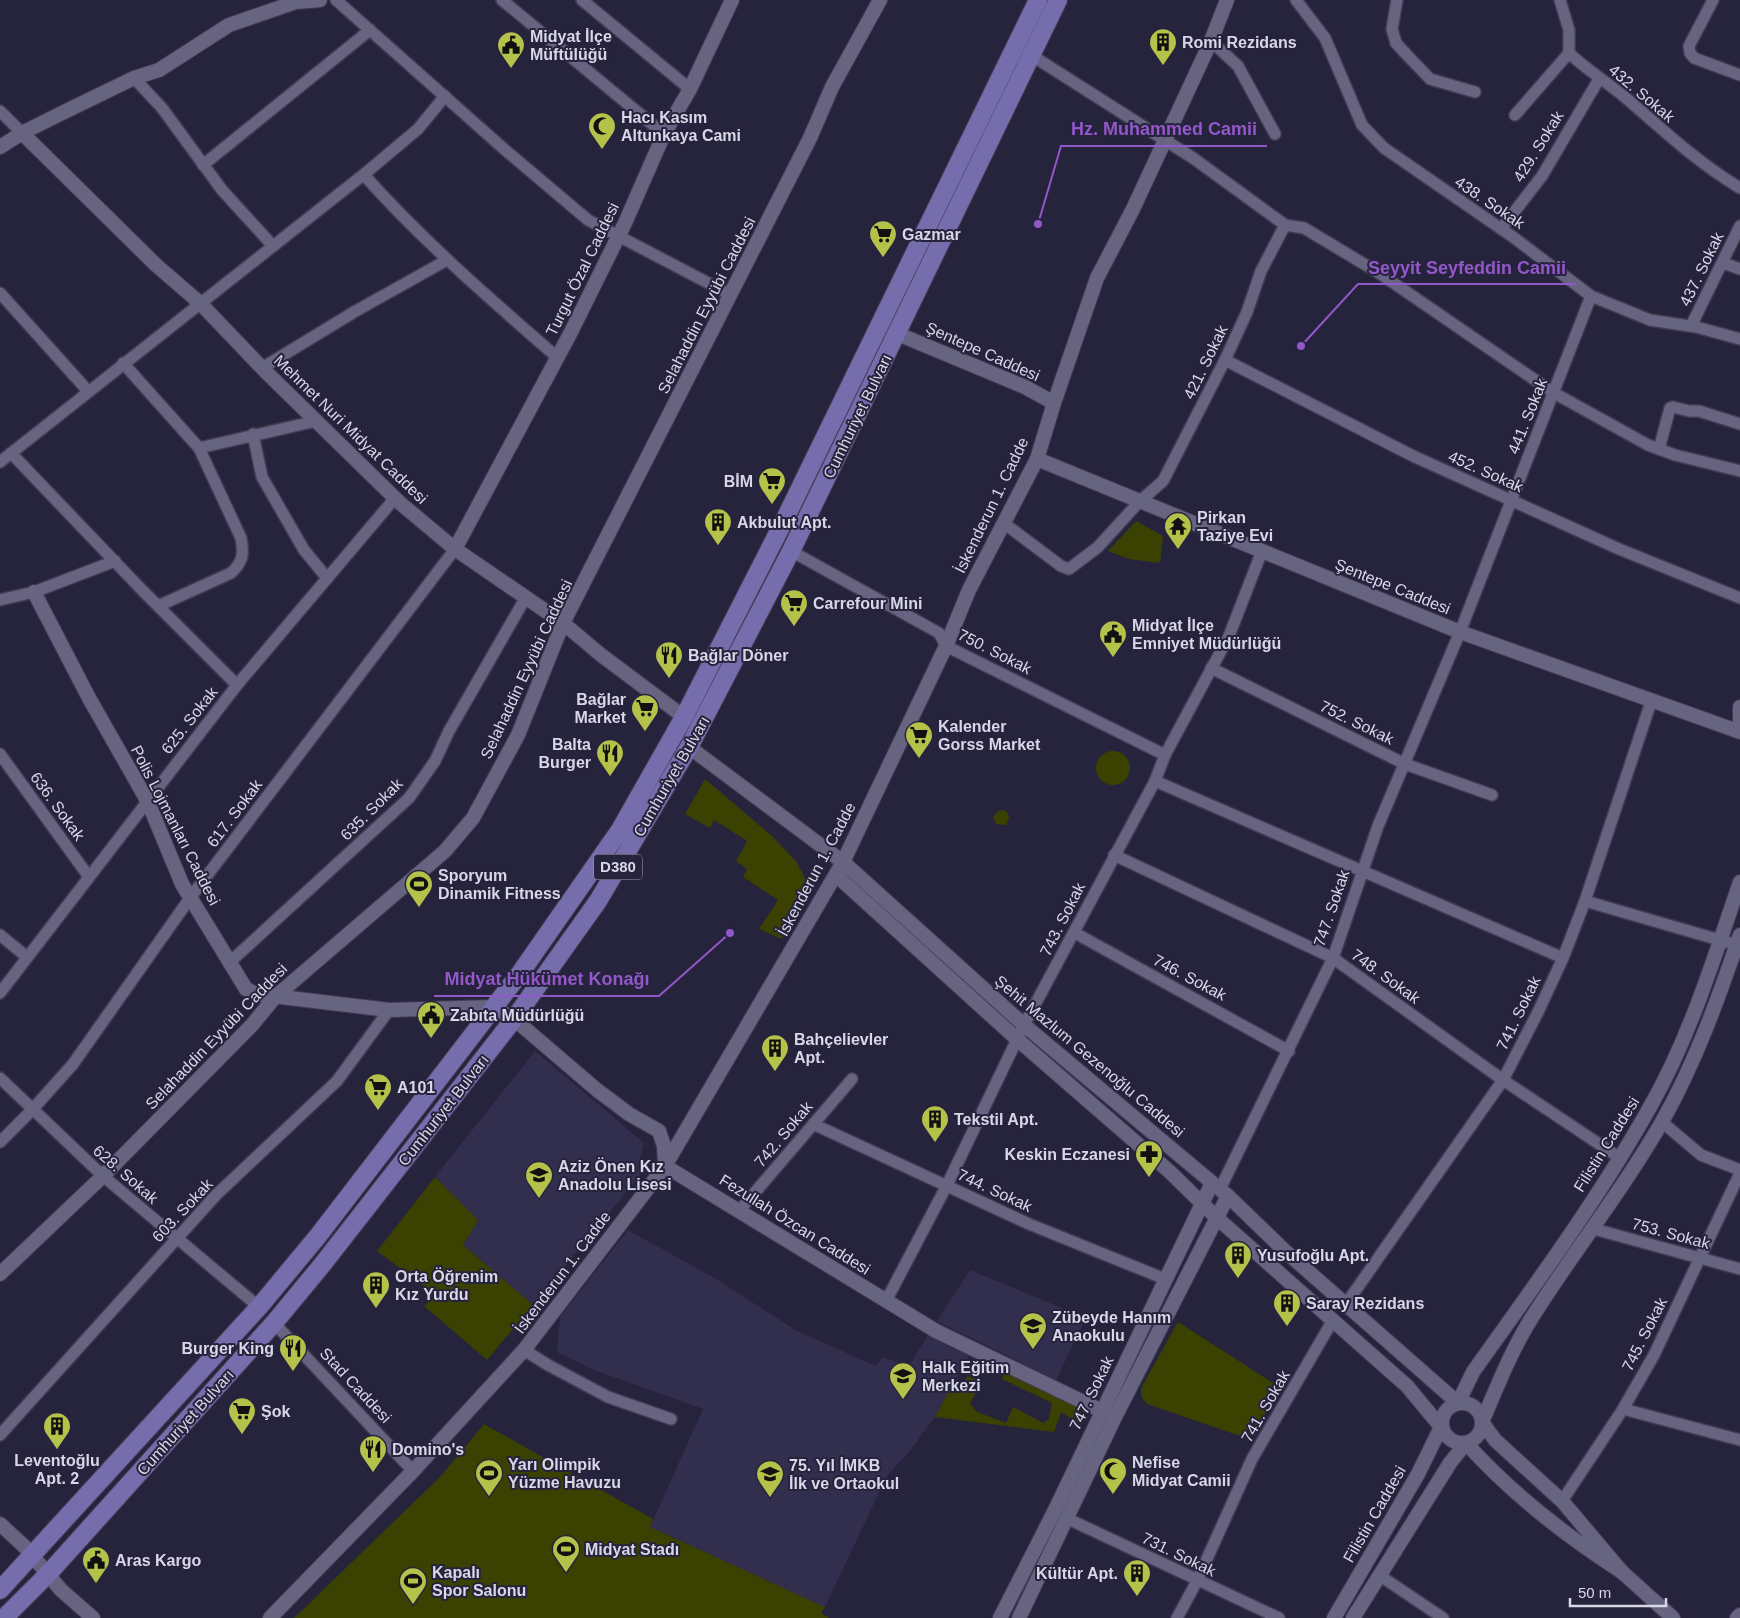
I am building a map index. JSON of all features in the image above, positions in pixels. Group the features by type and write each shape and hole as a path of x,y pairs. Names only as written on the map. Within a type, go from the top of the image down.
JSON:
{"main road":[{"name":"Cumhuriyet Bulvarı","path":"0,1590 259,1307 318,1236 521,972 620,830 684,718 814,460 1038,0"},
{"name":"Cumhuriyet Bulvarı","path":"4,1618 48,1574 274,1322 328,1258 514,1019 598,901 690,747 791,551 898,334 1058,0"}],"street":[{"path":"0,147 22,133 134,78 159,70 229,25 296,2 320,0"},
{"path":"336,0 588,220 618,238 731,295"},
{"path":"502,0 664,134"},
{"path":"582,0 690,89"},
{"name":"Selahaddin Eyyübi Caddesi","path":"0,1274 103,1176 252,1025 275,996 445,851 473,818 518,735 564,623 810,138 832,87 880,0"},
{"name":"İskenderun 1. Cadde","path":"270,1618 412,1471 524,1350 666,1166 843,862 946,646 969,590 1005,524 1037,459 1097,278 1133,209 1211,41 1227,0"},
{"name":"438. Sokak","path":"1296,0 1325,38 1358,116 1368,134 1384,148 1501,228 1591,296 1650,320 1691,326 1740,339"},
{"path":"1397,0 1392,29 1396,43 1430,79 1475,92"},
{"path":"1515,115 1569,54 1569,30 1560,0"},
{"path":"1713,0 1690,46 1690,53 1694,58 1740,75"},
{"name":"Turgut Özal Caddesi","path":"455,549 558,358 618,238 664,134 690,89 729,1"},
{"path":"203,165 370,30"},
{"path":"1211,41 1238,66 1274,134"},
{"name":"432. Sokak","path":"1569,54 1599,79 1625,97 1677,145 1740,188"},
{"path":"1031,55 1193,158 1285,225 1304,228 1379,273 1554,393 1659,449 1740,471"},
{"path":"134,78 162,108 203,165 274,246"},
{"name":"429. Sokak","path":"1501,228 1542,176 1599,79"},
{"path":"0,462 364,174 418,128 445,96"},
{"path":"0,111 22,133"},
{"name":"Mehmet Nuri Midyat Caddesi","path":"22,133 156,265 200,303 262,368 394,498 455,549 564,623 601,655 684,718"},
{"path":"364,174 396,211 447,260 558,358"},
{"name":"421. Sokak","path":"1005,524 1060,566 1069,569 1098,546 1139,502 1163,482 1225,360 1247,312 1261,271 1285,225"},
{"name":"437. Sokak","path":"1691,326 1740,226"},
{"path":"262,368 354,312 447,260"},
{"path":"1723,263 1740,270"},
{"path":"0,293 88,391"},
{"name":"441. Sokak","path":"1460,632 1591,296"},
{"name":"Şentepe Caddesi","path":"898,334 1025,387 1054,403"},
{"name":"452. Sokak","path":"1225,360 1413,456 1620,549 1740,598"},
{"path":"124,362 199,448 241,538 244,554 240,565 231,573 158,606"},
{"path":"1659,449 1670,408 1673,407 1689,411 1699,410 1740,424"},
{"path":"199,448 316,421"},
{"path":"253,434 262,478 304,550 327,578"},
{"path":"11,453 237,685"},
{"name":"Şentepe Caddesi","path":"1037,459 1460,632 1651,702 1740,732"},
{"name":"625. Sokak","path":"0,993 237,685 394,498"},
{"name":"617. Sokak","path":"0,1142 32,1110 72,1064 190,898 455,549"},
{"name":"750. Sokak","path":"791,551 939,633 946,646 1165,755"},
{"name":"743. Sokak","path":"886,1301 947,1186 1024,1025 1075,933 1114,855 1155,781 1165,755 1229,636 1262,551"},
{"path":"0,600 34,592 115,561"},
{"name":"Polis Lojmanları Caddesi","path":"34,592 148,802 182,884 246,988 256,994 389,1010 494,1007"},
{"name":"635. Sokak","path":"230,962 409,798 435,761 449,731 526,597"},
{"name":"747. Sokak","path":"1000,1618 1054,1512 1202,1204 1220,1189 1333,958 1378,826 1460,632"},
{"name":"752. Sokak","path":"1211,668 1405,764 1492,795"},
{"name":"741. Sokak","path":"1346,1304 1503,1080 1563,958 1585,901 1651,702"},
{"path":"1740,707 1740,732"},
{"name":"Şehit Mazlum Gezenoğlu Caddesi","path":"690,747 843,862 1024,1025 1220,1189 1285,1251 1458,1403"},
{"name":"636. Sokak","path":"0,754 89,877"},
{"path":"1155,781 1563,958"},
{"name":"748. Sokak","path":"1114,855 1333,958 1503,1080 1620,1158"},
{"name":"Şehit Mazlum Gezenoğlu Caddesi","path":"836,875 1018,1040 1170,1172 1216,1218 1333,1320 1358,1345 1407,1386 1441,1427"},
{"name":"Filistin Caddesi","path":"1458,1403 1473,1372 1620,1158 1651,1107 1698,1000 1740,882"},
{"path":"1353,1618 1450,1463 1466,1443 1480,1433 1482,1422 1510,1357 1531,1319 1623,1186 1662,1122 1685,1081 1706,1032 1738,940 1720,940 1585,901"},
{"name":"746. Sokak","path":"1075,933 1289,1051"},
{"path":"0,935 27,957"},
{"path":"494,1007 514,1019 597,1090 629,1114 659,1131 664,1146 666,1166"},
{"name":"603. Sokak","path":"0,1435 54,1378 216,1195 337,1081 389,1010"},
{"name":"628. Sokak","path":"0,1078 103,1176 259,1307"},
{"name":"742. Sokak","path":"740,1211 852,1079"},
{"path":"1662,1122 1700,1155 1740,1172"},
{"name":"744. Sokak","path":"814,1124 1030,1224 1166,1279"},
{"name":"Fezullah Özcan Caddesi","path":"666,1166 936,1331 1102,1411"},
{"name":"745. Sokak","path":"1562,1500 1623,1409 1654,1355 1740,1172"},
{"path":"1018,1618 1216,1218 1220,1189"},
{"name":"753. Sokak","path":"1594,1229 1740,1269"},
{"name":"741. Sokak","path":"1177,1618 1198,1581 1252,1459 1333,1320"},
{"name":"Stad Caddesi","path":"274,1322 412,1471"},
{"path":"524,1350 608,1397 671,1419"},
{"path":"1622,1572 1580,1544 1487,1466 1466,1443 1453,1442 1441,1427 1443,1414 1452,1405 1458,1403 1471,1405 1481,1415 1482,1422 1495,1440 1562,1500 1622,1572 1673,1618"},
{"path":"1623,1409 1740,1440"},
{"name":"Filistin Caddesi","path":"1334,1618 1418,1474 1441,1427"},
{"name":"731. Sokak","path":"1066,1518 1279,1618"},
{"path":"0,1524 32,1555 61,1590 93,1618"},
{"path":"1379,1575 1443,1618"},
{"path":"1736,1618 1740,1615"}],"shaded area":[{"name":"Aziz Önen Kız Anadolu Lisesi","path":"535,1051 644,1143 640,1158 642,1173 533,1305 463,1245 477,1220 435,1177"},
{"path":"628,1230 713,1277 797,1331 876,1366 882,1357 909,1366 928,1335 942,1341 948,1347 969,1355 935,1417 909,1452 887,1476 825,1607 650,1527 703,1409 594,1370 557,1352 560,1317"},
{"name":"Zübeyde Hanım Anaokulu","path":"970,1270 1086,1318 1056,1380 937,1321"}],"green space":[{"path":"1136,521 1163,536 1160,563 1129,559 1108,551"},
{"path":"1113,751 1125,756 1130,768 1125,780 1113,785 1101,780 1096,768 1101,756"},
{"path":"705,779 773,837 796,861 811,890 781,939 759,929 778,900 743,877 747,869 736,861 747,841 714,820 710,828 685,814"},
{"path":"1003,810 1008,813 1009,818 1006,825 996,824 993,817 998,811"},
{"path":"435,1177 478,1220 463,1245 533,1305 487,1360 424,1306 436,1295 377,1251"},
{"path":"1178,1322 1281,1388 1249,1439 1147,1404 1141,1397 1141,1388"},
{"path":"1005,1371 1079,1406 1083,1419 1082,1425 1061,1412 1054,1432 935,1417 953,1383 961,1386 968,1376 981,1383 970,1404 977,1412 1006,1423 1013,1407 1043,1423 1049,1419 1052,1403 1002,1379"},
{"path":"484,1424 653,1519 650,1527 825,1607 821,1613 829,1618 294,1618 441,1476"}],"place":[{"name":"Romi Rezidans","path":"1163,66"},
{"name":"Midyat İlçe Müftülüğü","path":"511,69"},
{"name":"Hacı Kasım Altunkaya Cami","path":"602,150"},
{"name":"Hz. Muhammed Camii","path":"1038,224"},
{"name":"Gazmar","path":"883,258"},
{"name":"Seyyit Seyfeddin Camii","path":"1301,346"},
{"name":"BİM","path":"772,505"},
{"name":"Akbulut Apt.","path":"718,546"},
{"name":"Pirkan Taziye Evi","path":"1178,550"},
{"name":"Carrefour Mini","path":"794,627"},
{"name":"Midyat İlçe Emniyet Müdürlüğü","path":"1113,658"},
{"name":"Bağlar Döner","path":"669,679"},
{"name":"Bağlar Market","path":"645,732"},
{"name":"Kalender Gorss Market","path":"919,759"},
{"name":"Balta Burger","path":"610,777"},
{"name":"Sporyum Dinamik Fitness","path":"419,908"},
{"name":"Midyat Hükümet Konağı","path":"730,933"},
{"name":"Zabıta Müdürlüğü","path":"431,1039"},
{"name":"Bahçelievler Apt.","path":"775,1072"},
{"name":"A101","path":"378,1111"},
{"name":"Tekstil Apt.","path":"935,1143"},
{"name":"Keskin Eczanesi","path":"1149,1178"},
{"name":"Aziz Önen Kız Anadolu Lisesi","path":"539,1199"},
{"name":"Yusufoğlu Apt.","path":"1238,1279"},
{"name":"Orta Öğrenim Kız Yurdu","path":"376,1309"},
{"name":"Saray Rezidans","path":"1287,1327"},
{"name":"Zübeyde Hanım Anaokulu","path":"1033,1350"},
{"name":"Burger King","path":"293,1372"},
{"name":"Halk Eğitim Merkezi","path":"903,1400"},
{"name":"Şok","path":"242,1435"},
{"name":"Leventoğlu Apt. 2","path":"57,1450"},
{"name":"Domino's","path":"373,1473"},
{"name":"Nefise Midyat Camii","path":"1113,1495"},
{"name":"Yarı Olimpik Yüzme Havuzu","path":"489,1497"},
{"name":"75. Yıl İMKB İlk ve Ortaokul","path":"770,1498"},
{"name":"Midyat Stadı","path":"566,1573"},
{"name":"Aras Kargo","path":"96,1584"},
{"name":"Kültür Apt.","path":"1137,1597"},
{"name":"Kapalı Spor Salonu","path":"413,1605"}]}
